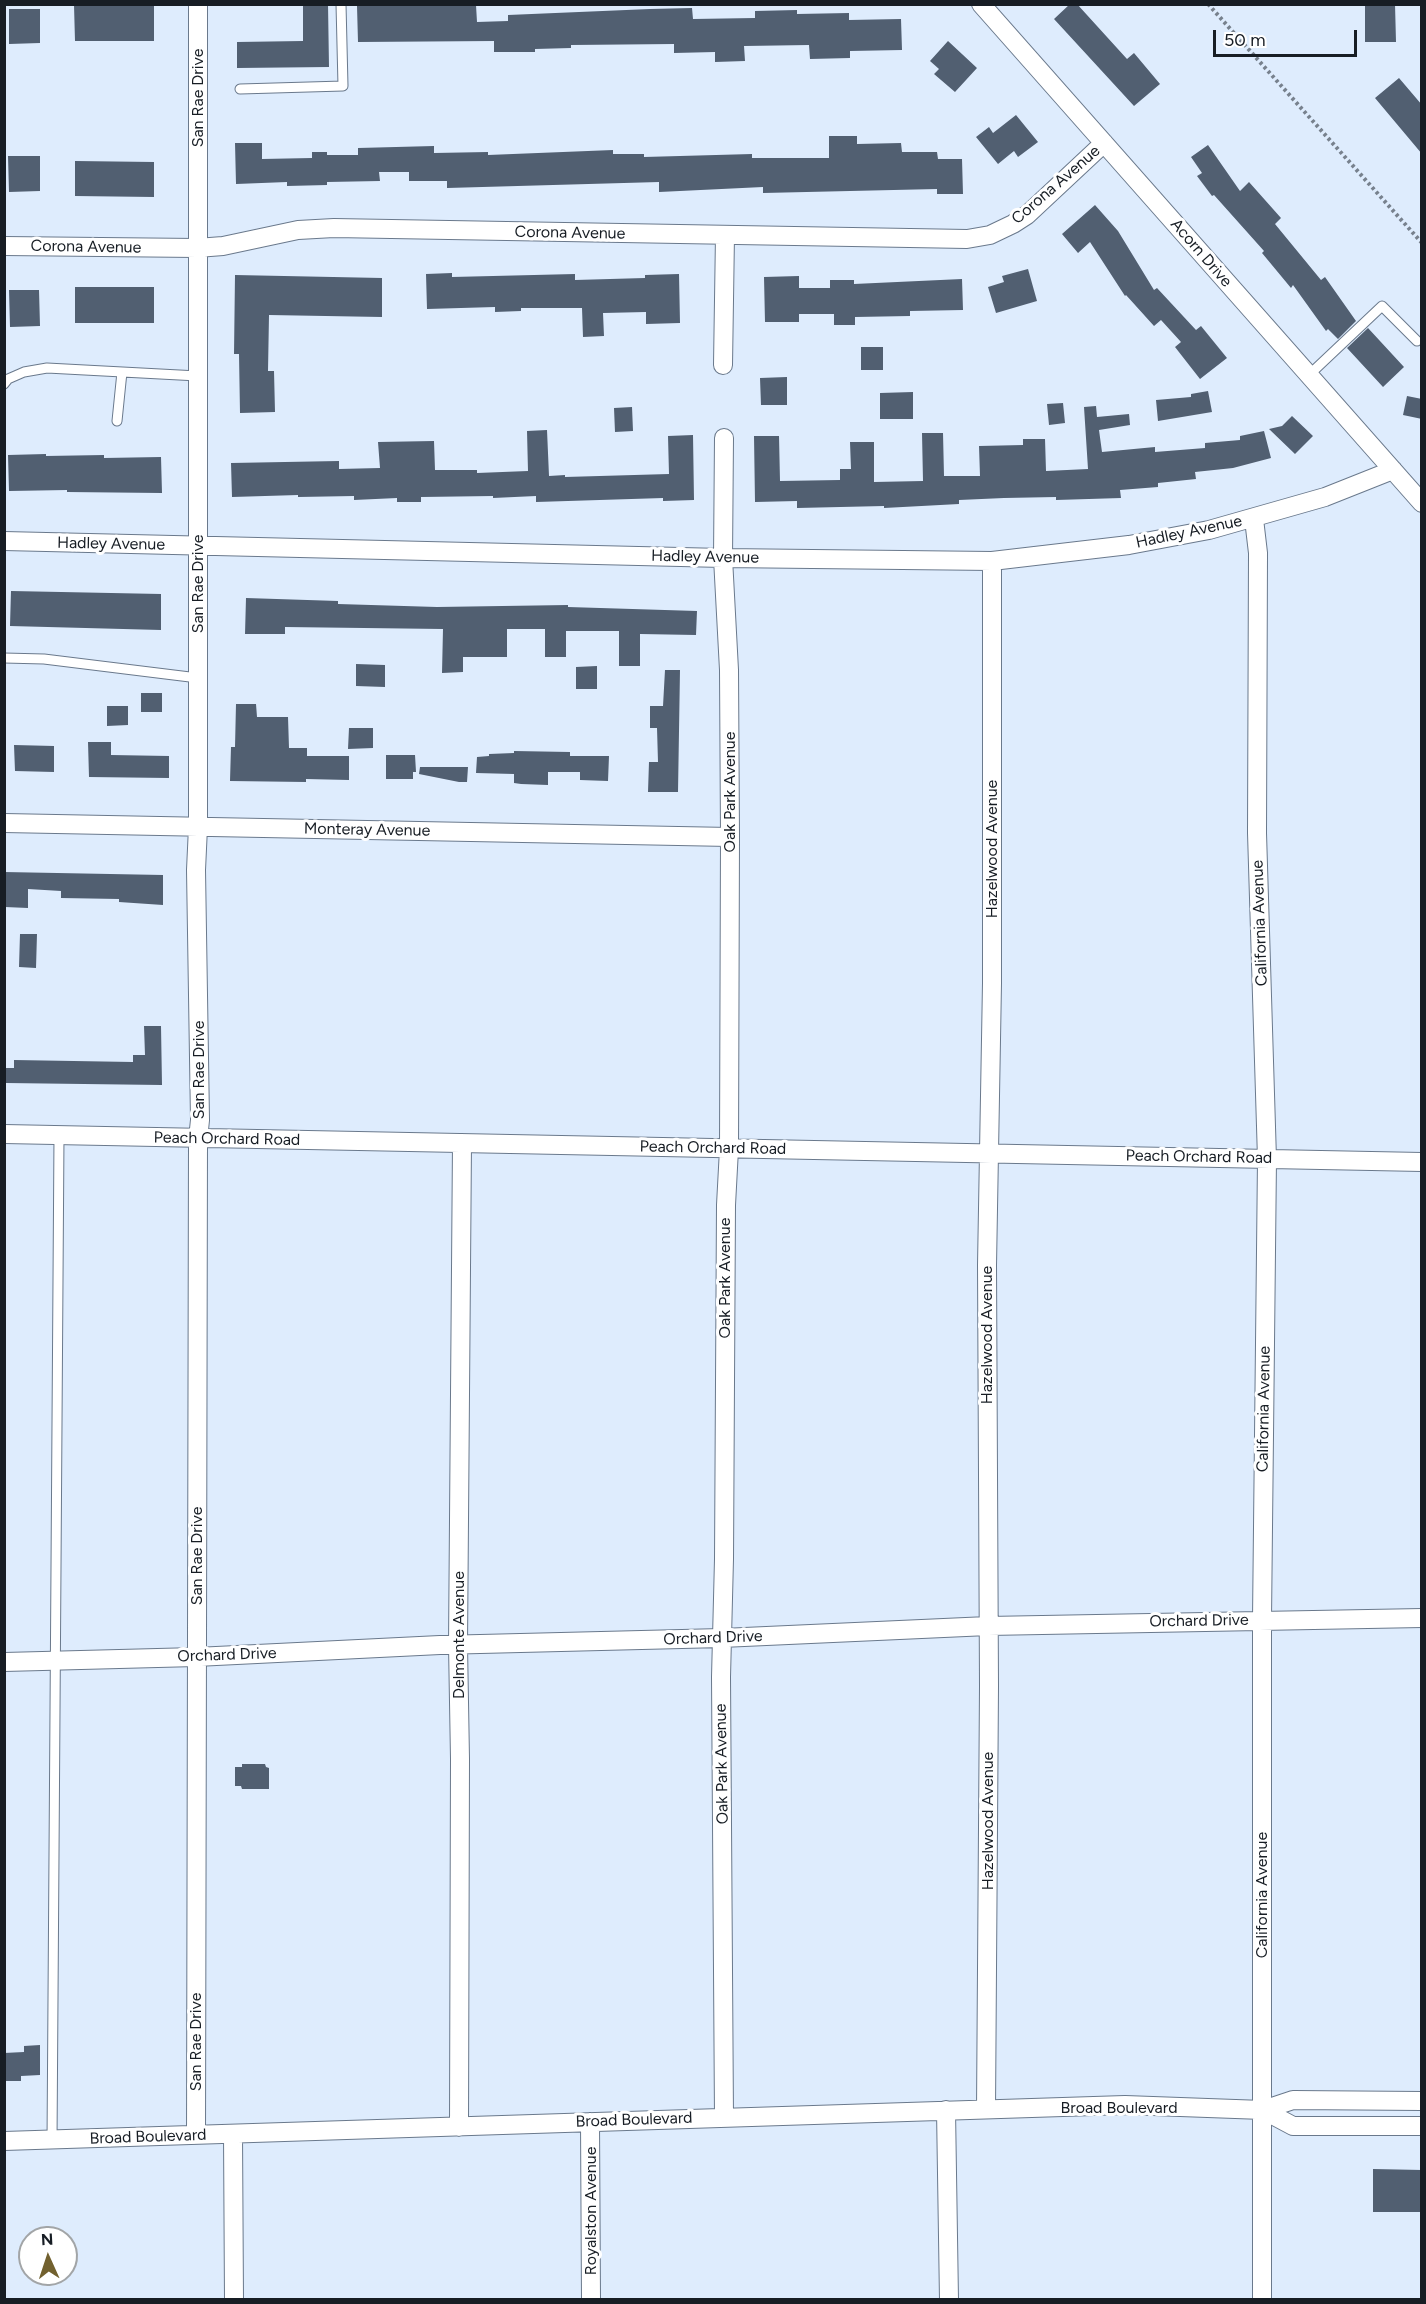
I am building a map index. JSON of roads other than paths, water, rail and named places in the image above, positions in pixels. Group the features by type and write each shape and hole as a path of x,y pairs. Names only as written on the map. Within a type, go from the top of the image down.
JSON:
{"street":[{"name":"San Rae Drive","path":"196,2135 198,1139 200,1120 196,870 198,827 198,4"},
{"name":"Acorn Drive","path":"981,4 1422,503"},
{"name":"Corona Avenue","path":"4,246 197,249 223,246 298,230 334,228 967,239 990,235 1027,215 1104,143"},
{"path":"723,365 725,235"},
{"name":"Oak Park Avenue","path":"724,438 723,558 729,670 730,837 729,1149 726,1205 722,1638 724,2117"},
{"name":"Hadley Avenue","path":"4,541 723,558 992,561 1130,545 1254,519 1325,497 1393,470"},
{"name":"California Avenue","path":"1254,519 1258,553 1257,832 1267,1159 1262,1619 1262,2300"},
{"name":"Hazelwood Avenue","path":"986,2109 992,561"},
{"name":"Monteray Avenue","path":"4,823 730,837"},
{"name":"Peach Orchard Road","path":"4,1134 1422,1162"},
{"name":"Delmonte Avenue","path":"459,2127 458,1645 462,1143"},
{"name":"Orchard Drive","path":"4,1662 196,1657 458,1645 722,1638 988,1626 1422,1617"},
{"name":"Broad Boulevard","path":"4,2141 1125,2105 1263,2110 1293,2100 1422,2101"},
{"path":"946,2110 949,2300"},
{"name":"Broad Boulevard","path":"1263,2110 1293,2126 1422,2126"},
{"name":"Royalston Avenue","path":"590,2122 591,2300"},
{"path":"233,2134 234,2300"}],"lane":[{"path":"240,88 343,86 341,4"},
{"path":"1309,375 1382,306 1416,341"},
{"path":"4,384 8,379 24,372 46,368 198,376"},
{"path":"117,421 122,372"},
{"path":"4,658 44,659 198,678"},
{"path":"52,2140 60,1136"}]}
